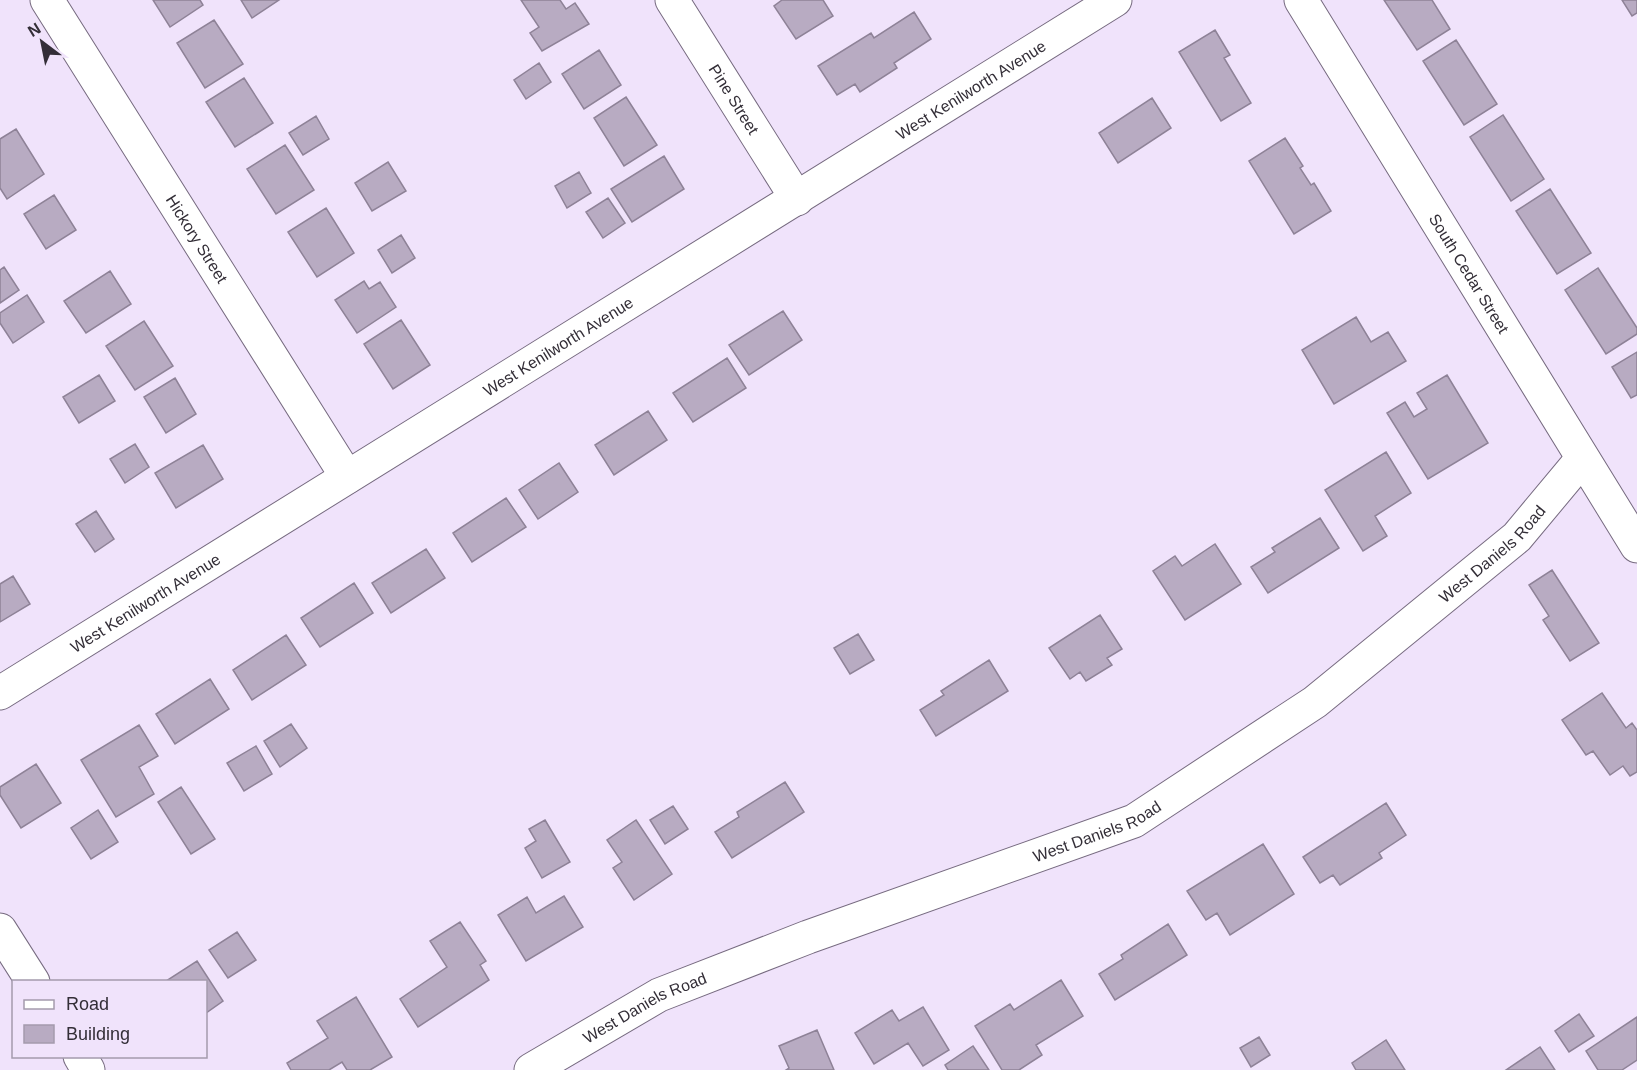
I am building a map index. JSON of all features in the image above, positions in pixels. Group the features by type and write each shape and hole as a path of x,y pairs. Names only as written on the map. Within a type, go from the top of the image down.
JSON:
{"street":[{"name":"Hickory Street","path":"47,0 348,477"},
{"name":"Pine Street","path":"672,0 797,199"},
{"name":"West Kenilworth Avenue","path":"0,693 1115,0"},
{"name":"South Cedar Street","path":"1301,0 1637,546"},
{"name":"West Daniels Road","path":"531,1070 659,995 808,937 1134,821 1324,694 1517,537 1582,459"},
{"path":"0,930 32,980"}],"building":[{"path":"153,0 200,0 203,5 170,27"},
{"path":"241,0 279,0 252,18"},
{"path":"521,0 560,0 566,9 575,3 589,24 542,51 530,33 539,27"},
{"path":"782,0 823,0 833,16 796,39 774,6"},
{"path":"1384,0 1432,0 1450,29 1417,50"},
{"path":"1622,0 1637,0 1637,13 1632,16"},
{"path":"914,12 931,39 894,63 897,68 860,92 855,84 837,95 818,66 871,33 874,38"},
{"path":"214,20 243,64 205,88 177,43"},
{"path":"1215,30 1230,55 1224,58 1251,103 1221,121 1179,52"},
{"path":"1456,40 1497,104 1464,125 1423,61"},
{"path":"599,50 621,85 584,109 562,74"},
{"path":"539,63 551,82 526,99 514,80"},
{"path":"244,78 273,123 235,147 206,102"},
{"path":"626,97 657,145 624,166 594,118"},
{"path":"1152,98 1171,128 1118,163 1099,133"},
{"path":"1503,115 1544,179 1511,201 1470,137"},
{"path":"316,116 329,139 303,155 289,133"},
{"path":"16,129 44,174 7,199 0,188 0,139"},
{"path":"1285,138 1303,166 1300,168 1311,185 1314,183 1331,211 1294,234 1249,161"},
{"path":"285,145 314,190 276,214 247,169"},
{"path":"664,156 684,189 632,222 611,189"},
{"path":"388,162 406,191 372,211 355,183"},
{"path":"579,172 591,193 567,208 555,186"},
{"path":"1550,189 1591,253 1557,274 1516,211"},
{"path":"54,195 76,230 46,249 24,214"},
{"path":"608,198 625,223 603,238 586,212"},
{"path":"326,208 354,253 317,277 288,232"},
{"path":"401,235 415,258 392,273 378,250"},
{"path":"4,267 19,290 0,303 0,270"},
{"path":"1598,268 1637,328 1637,334 1606,354 1565,290"},
{"path":"110,271 131,304 86,333 64,301"},
{"path":"364,281 369,289 380,282 396,307 357,333 335,300"},
{"path":"27,295 44,322 13,343 0,323 0,313"},
{"path":"783,311 802,340 749,375 729,345"},
{"path":"1356,317 1371,342 1388,332 1406,361 1334,404 1302,350"},
{"path":"401,320 430,365 393,389 364,344"},
{"path":"144,321 173,366 135,390 106,346"},
{"path":"1637,352 1637,395 1631,398 1612,367"},
{"path":"727,358 746,388 693,422 673,393"},
{"path":"99,375 115,401 79,423 63,397"},
{"path":"1447,375 1488,443 1428,479 1387,413 1405,402 1414,417 1427,409 1417,393"},
{"path":"175,378 196,414 166,433 144,397"},
{"path":"648,411 667,440 614,475 595,445"},
{"path":"135,444 149,467 125,483 110,459"},
{"path":"203,445 223,479 176,508 155,473"},
{"path":"1386,452 1411,493 1375,516 1387,536 1363,551 1325,490"},
{"path":"559,463 578,492 538,519 519,490"},
{"path":"506,498 526,527 472,562 453,533"},
{"path":"96,511 114,539 95,552 76,524"},
{"path":"1320,518 1339,548 1268,593 1251,567 1275,552 1272,548"},
{"path":"1215,544 1241,584 1185,620 1153,571 1175,556 1182,566"},
{"path":"426,549 445,578 391,613 372,583"},
{"path":"1552,570 1599,643 1570,661 1543,620 1549,616 1529,585"},
{"path":"13,576 30,604 0,622 0,584"},
{"path":"354,583 373,613 320,647 301,618"},
{"path":"1100,615 1122,649 1107,658 1112,665 1086,681 1080,672 1070,679 1049,648"},
{"path":"858,634 874,660 850,674 834,648"},
{"path":"286,635 306,665 252,700 233,670"},
{"path":"989,660 1008,691 936,736 920,710 944,695 941,691"},
{"path":"210,679 229,709 175,744 156,714"},
{"path":"1602,693 1626,728 1632,723 1637,730 1637,772 1630,776 1623,766 1610,775 1593,751 1586,755 1562,720"},
{"path":"291,724 307,748 280,767 264,741"},
{"path":"139,725 158,756 139,767 154,794 116,817 81,760"},
{"path":"256,746 272,774 244,791 227,763"},
{"path":"36,764 61,803 21,828 0,795 0,787"},
{"path":"785,782 804,812 732,858 715,832 739,817 737,812"},
{"path":"181,787 215,839 191,854 158,802"},
{"path":"1386,803 1406,835 1379,853 1382,858 1340,885 1333,875 1320,883 1303,857"},
{"path":"673,806 688,829 665,844 650,820"},
{"path":"98,810 118,842 91,859 71,828"},
{"path":"545,820 570,862 542,878 525,848 536,841 529,829"},
{"path":"636,820 672,874 634,900 613,868 622,862 607,840"},
{"path":"1263,844 1294,894 1230,935 1217,913 1206,920 1187,891"},
{"path":"564,896 583,927 526,961 498,915 527,897 536,913"},
{"path":"460,922 486,961 480,965 489,980 418,1027 400,999 447,967 430,941"},
{"path":"1168,924 1187,955 1115,1000 1099,974 1123,959 1121,955"},
{"path":"237,932 256,960 228,978 209,950"},
{"path":"197,961 223,1001 207,1012 207,980 168,980"},
{"path":"1061,980 1083,1016 1036,1045 1042,1055 1019,1070 1002,1070 975,1026 1010,1004 1014,1010"},
{"path":"356,997 392,1057 370,1070 347,1070 342,1062 329,1070 291,1070 287,1063 328,1038 317,1021"},
{"path":"923,1007 949,1050 923,1066 908,1043 874,1064 855,1033 892,1010 899,1021"},
{"path":"1579,1014 1594,1036 1569,1052 1555,1031"},
{"path":"1637,1017 1637,1060 1622,1070 1598,1070 1586,1051"},
{"path":"817,1030 834,1070 786,1070 789,1068 779,1046"},
{"path":"1259,1037 1270,1055 1251,1067 1240,1048"},
{"path":"1386,1040 1405,1070 1356,1070 1352,1063"},
{"path":"973,1046 989,1070 948,1070 945,1065"},
{"path":"1540,1047 1555,1070 1506,1070"}]}
